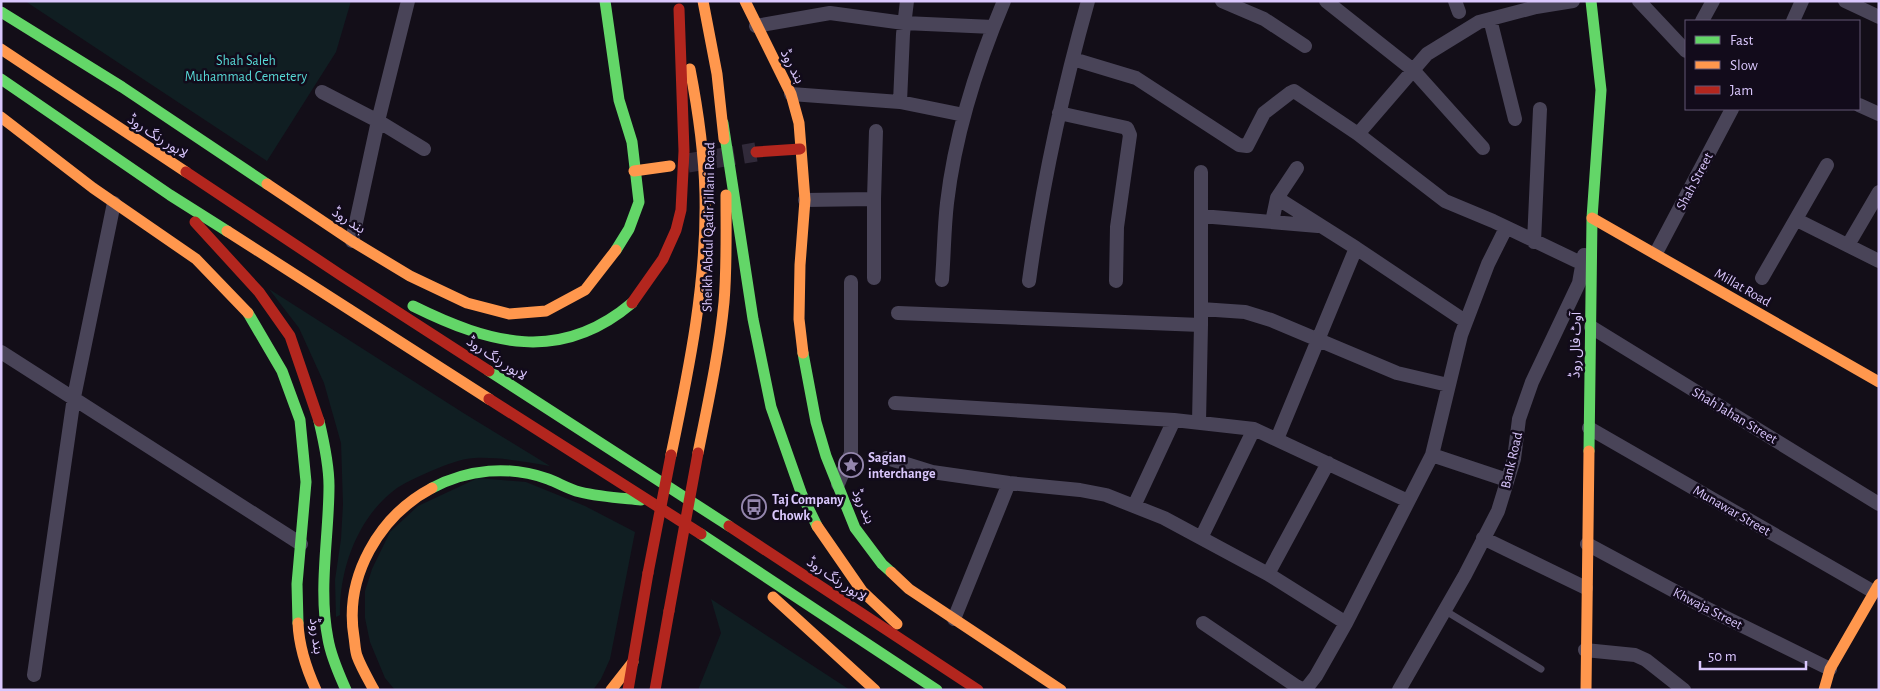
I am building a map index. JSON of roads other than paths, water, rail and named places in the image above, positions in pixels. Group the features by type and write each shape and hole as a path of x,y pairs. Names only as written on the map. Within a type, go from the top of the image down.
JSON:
{"main road":[{"name":"بند روڈ","path":"1,12 122,87 352,241 410,276 467,303 509,314 546,311 585,290 609,261 629,229 639,202 632,142 619,100 605,1"},
{"name":"Sheikh Abdul Qadir Jillani Road","path":"655,690 713,378 722,316 726,240 723,123 717,74 703,1"},
{"name":"بند روڈ","path":"746,1 756,26 790,94 799,124 805,200 800,265 799,319 804,364 816,422 855,528 882,564 909,589 1061,690"},
{"name":"آوٹ فال روڈ","path":"1586,690 1585,650 1592,218 1602,90 1591,1"},
{"path":"342,276 393,296 458,326 507,340 540,342 570,337 604,324 632,302 654,274 672,242 681,211 683,135 678,5"},
{"name":"Sheikh Abdul Qadir Jillani Road","path":"628,690 648,573 692,352 700,295 705,212 704,170 698,119 678,5"},
{"name":"لاہور رنگ روڈ","path":"1,49 342,276 705,510 978,690"},
{"path":"1,79 170,195 722,548 937,690"},
{"name":"بند روڈ","path":"1,117 93,188 196,259 249,314 282,371 300,420 306,482 297,584 300,638 306,670 316,690"},
{"path":"723,123 753,319 771,407 802,495 819,528 862,591 884,610 930,659"},
{"path":"756,152 800,149"},
{"path":"634,171 670,166"},
{"path":"170,195 259,292 290,336 304,374 317,412 325,447 329,484 324,607 328,640 336,668 346,690"},
{"name":"Millat Road","path":"1592,218 1879,382"},
{"path":"374,690 357,657 351,622 353,594 361,565 369,547 386,522 407,504 436,484 486,470 527,473 555,481 574,491 648,501"},
{"path":"722,548 875,690"},
{"path":"1824,690 1830,669 1876,588"},
{"path":"611,690 633,662"}],"street":[{"path":"352,241 378,122 408,1"},
{"path":"900,102 904,22 907,1"},
{"path":"942,280 947,204 964,115 993,27 1004,1"},
{"path":"1029,281 1038,216 1059,113 1088,1"},
{"path":"1222,1 1264,19 1306,46"},
{"path":"1326,1 1413,70 1483,148"},
{"path":"1358,134 1427,54 1479,22 1520,6 1573,1"},
{"path":"1639,1 1685,50"},
{"path":"1703,20 1713,1"},
{"path":"1793,20 1802,1"},
{"path":"1845,1 1878,14"},
{"path":"756,26 829,7 904,22 993,27"},
{"path":"1490,19 1515,119"},
{"path":"1073,59 1136,78 1239,145 1247,146 1264,113 1294,91 1358,134 1445,201 1493,221 1582,264"},
{"path":"322,92 424,149"},
{"path":"790,94 900,102 964,115"},
{"path":"1860,105 1879,114"},
{"path":"1534,242 1540,109"},
{"name":"Shah Street","path":"1656,253 1731,110"},
{"path":"1059,113 1127,128 1130,131 1116,227 1116,281"},
{"path":"874,278 876,131"},
{"path":"1762,278 1827,165"},
{"path":"1272,222 1277,198 1297,168"},
{"path":"1199,422 1201,172"},
{"path":"1848,245 1879,192"},
{"path":"1277,198 1465,321"},
{"path":"805,200 874,199"},
{"path":"34,675 74,397 114,202"},
{"path":"1201,216 1321,226"},
{"name":"Bank Road","path":"1402,688 1498,511 1514,459 1519,419 1532,382 1579,283 1592,218"},
{"path":"1796,220 1879,261"},
{"path":"1203,623 1304,690 1316,676 1346,623 1432,455 1465,321 1488,264 1506,228"},
{"path":"1277,439 1356,248"},
{"path":"838,484 851,453 851,282"},
{"path":"1201,309 1245,312 1271,320 1398,373 1448,386"},
{"path":"898,312 1201,325"},
{"name":"Shah Jahan Street","path":"1591,327 1879,504"},
{"path":"1,352 301,544"},
{"path":"895,403 1174,420 1254,429 1408,501"},
{"path":"1134,506 1174,420"},
{"name":"Munawar Street","path":"1589,428 1876,588"},
{"path":"1200,538 1254,429"},
{"path":"1432,455 1507,480"},
{"path":"887,458 932,472 1009,483 1080,490 1106,495 1164,518 1268,574 1346,623"},
{"path":"1268,574 1328,463"},
{"path":"954,619 1009,483"},
{"path":"1484,538 1586,588"},
{"name":"Khwaja Street","path":"1587,544 1706,608 1830,669"},
{"path":"1585,650 1635,655 1653,665 1684,690"}],"lane":[{"path":"1444,610 1541,668"}],"tunnel":[{"path":"688,163 756,152"}],"place":[{"name":"Sagian interchange","path":"851,465"},
{"name":"Taj Company Chowk","path":"754,507"}],"park label":[{"name":"Shah Saleh Muhammad Cemetery","path":"246,68"}]}
